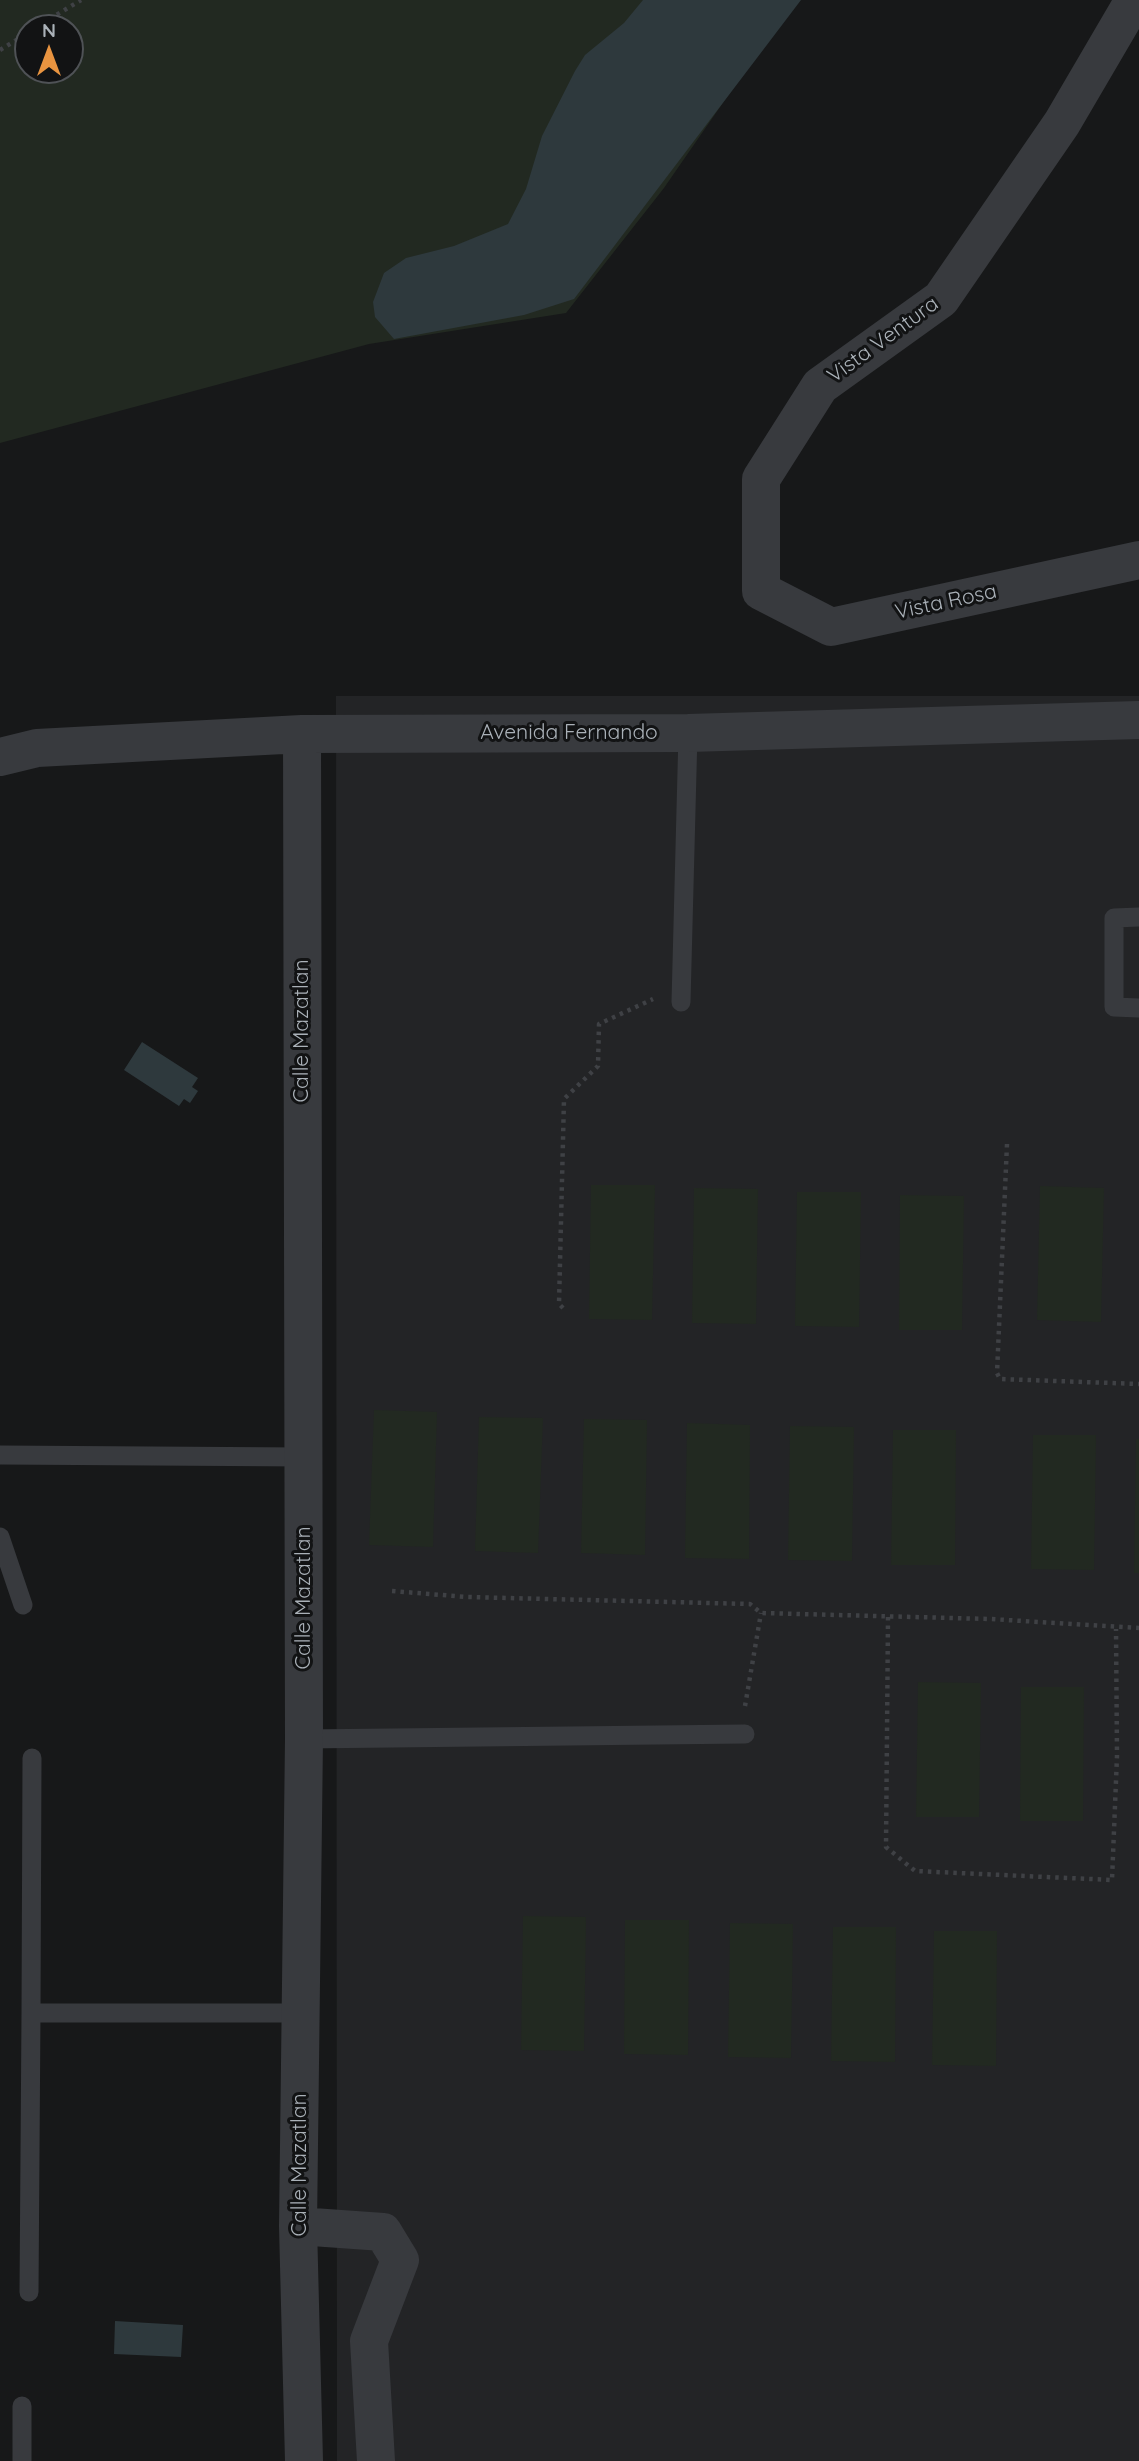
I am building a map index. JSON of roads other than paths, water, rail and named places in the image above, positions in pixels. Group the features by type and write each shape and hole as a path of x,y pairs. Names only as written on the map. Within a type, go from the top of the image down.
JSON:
{"street":[{"name":"Vista Ventura","path":"761,591 761,479 768,467 820,386 941,299 1062,123 1134,0"},
{"name":"Vista Rosa","path":"761,591 831,627 1139,560"},
{"name":"Avenida Fernando","path":"0,757 37,748 302,734 688,733 1139,720"},
{"name":"Calle Mazatlan","path":"302,734 304,1740 298,2227 304,2461"},
{"path":"298,2227 383,2232 400,2260 369,2342 376,2461"}],"lane":[{"path":"681,994 688,733"},
{"path":"1139,917 1114,918 1114,1007 1139,1008"},
{"path":"0,1455 304,1457"},
{"path":"0,1537 23,1605"},
{"path":"304,1740 743,1734"},
{"path":"29,2292 32,1758"},
{"path":"30,2014 301,2014"},
{"path":"22,2406 22,2461"}]}
